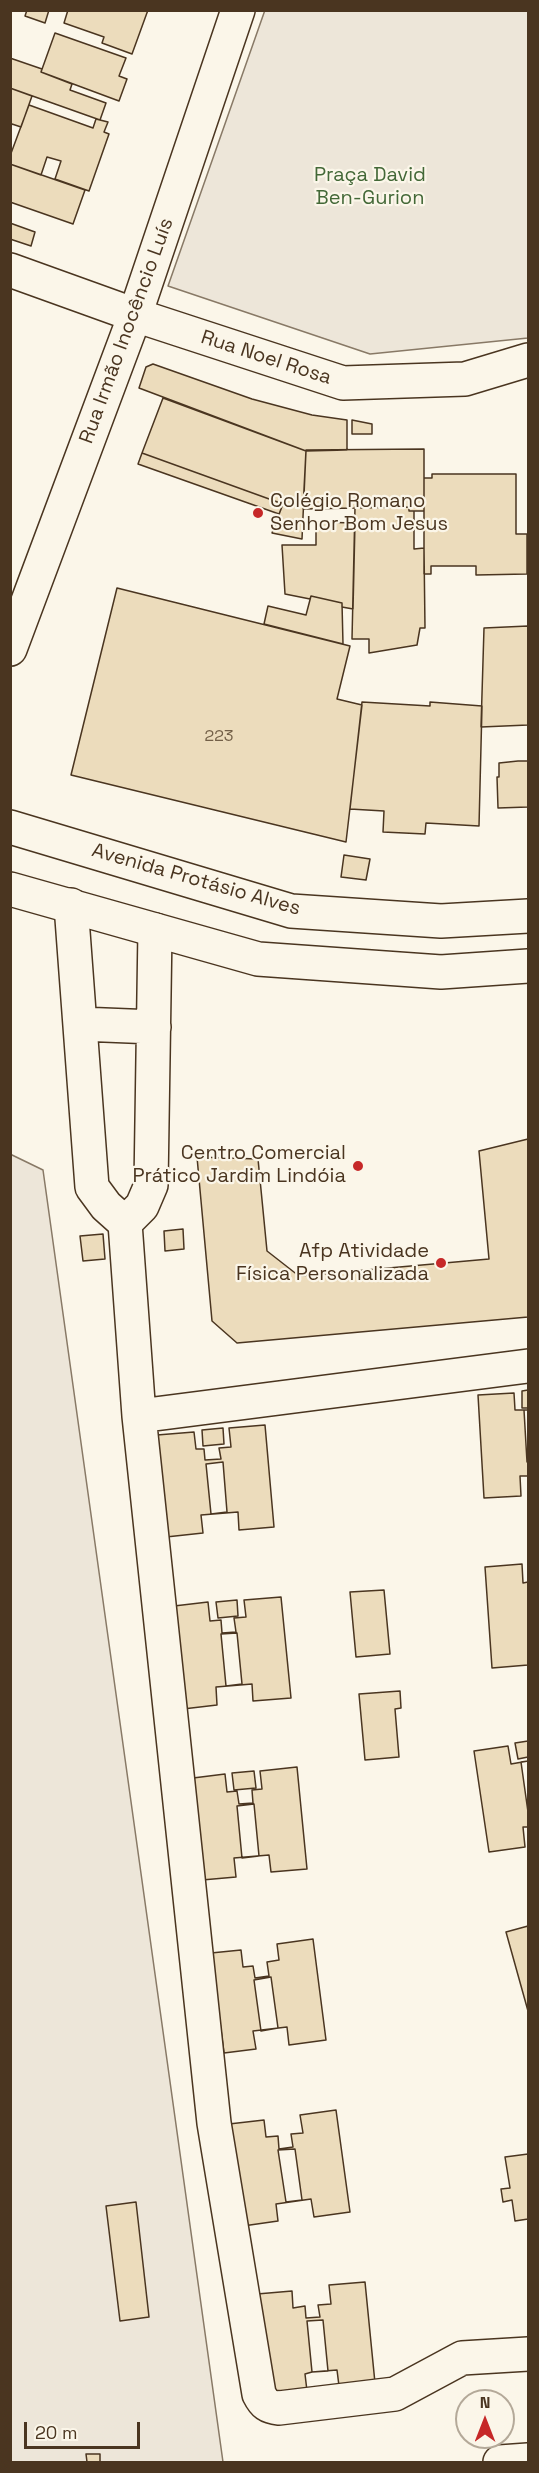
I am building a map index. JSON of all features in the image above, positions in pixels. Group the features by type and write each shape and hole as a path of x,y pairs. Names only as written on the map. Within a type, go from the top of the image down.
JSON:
{"street":[{"name":"Rua Irmão Inocêncio Luís","path":"10,649 135,315 238,10"},
{"name":"Rua Noel Rosa","path":"10,270 135,315 343,383 465,379 528,360"},
{"name":"Avenida Protásio Alves","path":"10,827 291,911 441,921 528,916"},
{"path":"10,889 258,959 441,972 528,966"},
{"path":"71,905 92,1187 106,1206 125,1223 139,1416 214,2123 260,2394 263,2402 270,2408 395,2394 462,2358 528,2354"},
{"path":"125,1223 141,1206 151,1185 155,930"},
{"path":"80,1024 154,1027"},
{"path":"139,1416 528,1366"},
{"path":"500,2463 528,2460"}],"green space":[{"name":"Praça David Ben-Gurion","path":"265,10 528,11 528,338 370,354 168,286"},
{"path":"10,1154 43,1170 223,2462 11,2462"}],"building":[{"path":"27,10 49,10 45,23 25,16"},
{"path":"68,10 148,10 132,54 102,43 104,37 64,23"},
{"path":"55,33 126,58 119,76 127,79 119,101 41,72"},
{"path":"10,58 42,69 41,72 72,84 70,90 106,103 100,120 10,88"},
{"path":"10,88 32,96 21,127 12,124 10,128"},
{"path":"29,105 93,128 96,119 108,122 104,132 109,134 89,191 55,179 61,161 47,157 41,175 10,164 10,156"},
{"path":"10,164 85,190 73,224 10,202"},
{"path":"10,223 35,232 31,246 10,239"},
{"path":"153,364 252,399 312,415 347,420 347,450 306,451 139,388 146,367"},
{"path":"163,398 306,451 302,539 272,533 283,504 142,453"},
{"path":"352,420 372,424 372,434 352,434"},
{"path":"424,449 424,511 409,511 409,507 303,509 306,450"},
{"path":"142,453 283,504 279,514 138,464"},
{"path":"432,474 516,474 516,534 527,534 527,574 476,575 476,566 431,566 431,574 424,574 424,478 432,478"},
{"path":"355,507 409,507 409,511 414,511 414,549 424,548 425,628 420,628 417,645 369,653 369,639 352,639"},
{"path":"316,522 355,523 353,609 342,607 342,603 311,596 310,599 285,594 282,545 316,545"},
{"path":"117,588 350,646 337,699 362,705 346,842 71,775"},
{"path":"311,596 342,603 343,644 264,624 268,606 306,615"},
{"path":"528,626 528,725 481,727 484,628"},
{"path":"362,702 430,706 430,702 482,706 479,826 426,823 425,834 383,832 384,811 350,809"},
{"path":"528,761 528,807 498,808 499,763"},
{"path":"344,855 370,859 366,880 341,877"},
{"path":"528,1139 528,1317 237,1343 212,1321 197,1157 258,1159 267,1251 299,1276 489,1259 479,1151"},
{"path":"183,1229 184,1249 165,1251 164,1231"},
{"path":"103,1234 105,1259 83,1261 80,1236"},
{"path":"528,1390 528,1408 522,1408 522,1391"},
{"path":"514,1393 515,1410 528,1410 528,1476 520,1476 521,1496 484,1498 478,1395"},
{"path":"524,1410 528,1410 528,1462 527,1462"},
{"path":"265,1425 274,1527 239,1530 238,1512 201,1515 203,1533 166,1537 157,1435 194,1432 196,1449 204,1449 205,1460 221,1459 219,1448 231,1447 229,1428"},
{"path":"223,1428 224,1444 203,1446 202,1430"},
{"path":"223,1462 227,1512 211,1514 206,1464"},
{"path":"522,1564 523,1583 528,1582 528,1665 492,1668 485,1567"},
{"path":"384,1590 390,1654 356,1657 350,1592"},
{"path":"281,1597 291,1698 253,1701 252,1684 216,1687 217,1705 183,1709 174,1606 208,1602 210,1621 221,1620 222,1633 236,1632 234,1618 246,1617 244,1600"},
{"path":"237,1600 238,1616 218,1618 216,1602"},
{"path":"237,1633 242,1684 226,1686 221,1634"},
{"path":"400,1691 401,1708 395,1709 399,1757 365,1760 359,1694"},
{"path":"528,1741 528,1757 518,1759 515,1743"},
{"path":"508,1746 511,1764 528,1761 528,1827 523,1827 525,1847 489,1852 474,1751"},
{"path":"528,1761 528,1812 521,1762"},
{"path":"297,1767 307,1869 271,1872 269,1855 234,1858 236,1877 202,1880 193,1778 225,1774 227,1792 237,1791 239,1804 253,1803 252,1790 262,1789 260,1771"},
{"path":"254,1771 256,1788 234,1790 232,1773"},
{"path":"254,1804 259,1856 242,1858 237,1806"},
{"path":"528,1926 528,2011 506,1932"},
{"path":"313,1939 326,2040 289,2045 287,2027 253,2031 256,2049 224,2053 211,1953 241,1950 243,1967 253,1966 255,1978 269,1976 267,1962 279,1960 277,1944"},
{"path":"271,1977 278,2028 261,2031 254,1980"},
{"path":"336,2110 350,2212 314,2217 311,2199 276,2204 278,2221 243,2226 229,2124 264,2120 266,2137 278,2136 279,2149 293,2147 291,2134 303,2133 300,2115"},
{"path":"295,2149 302,2200 286,2202 278,2150"},
{"path":"528,2154 528,2219 515,2221 512,2200 503,2202 501,2189 510,2188 505,2157"},
{"path":"136,2202 149,2317 120,2321 106,2206"},
{"path":"365,2282 375,2383 339,2386 337,2370 312,2372 305,2374 307,2391 268,2395 257,2294 292,2291 293,2308 305,2306 306,2318 320,2317 318,2305 331,2304 329,2285"},
{"path":"323,2320 328,2371 312,2372 307,2321"},
{"path":"86,2454 100,2454 100,2462 87,2462"}],"place":[{"name":"Colégio Romano Senhor Bom Jesus","path":"258,513"},
{"name":"Centro Comercial Prático Jardim Lindóia","path":"358,1166"},
{"name":"Afp Atividade Física Personalizada","path":"441,1263"}]}
